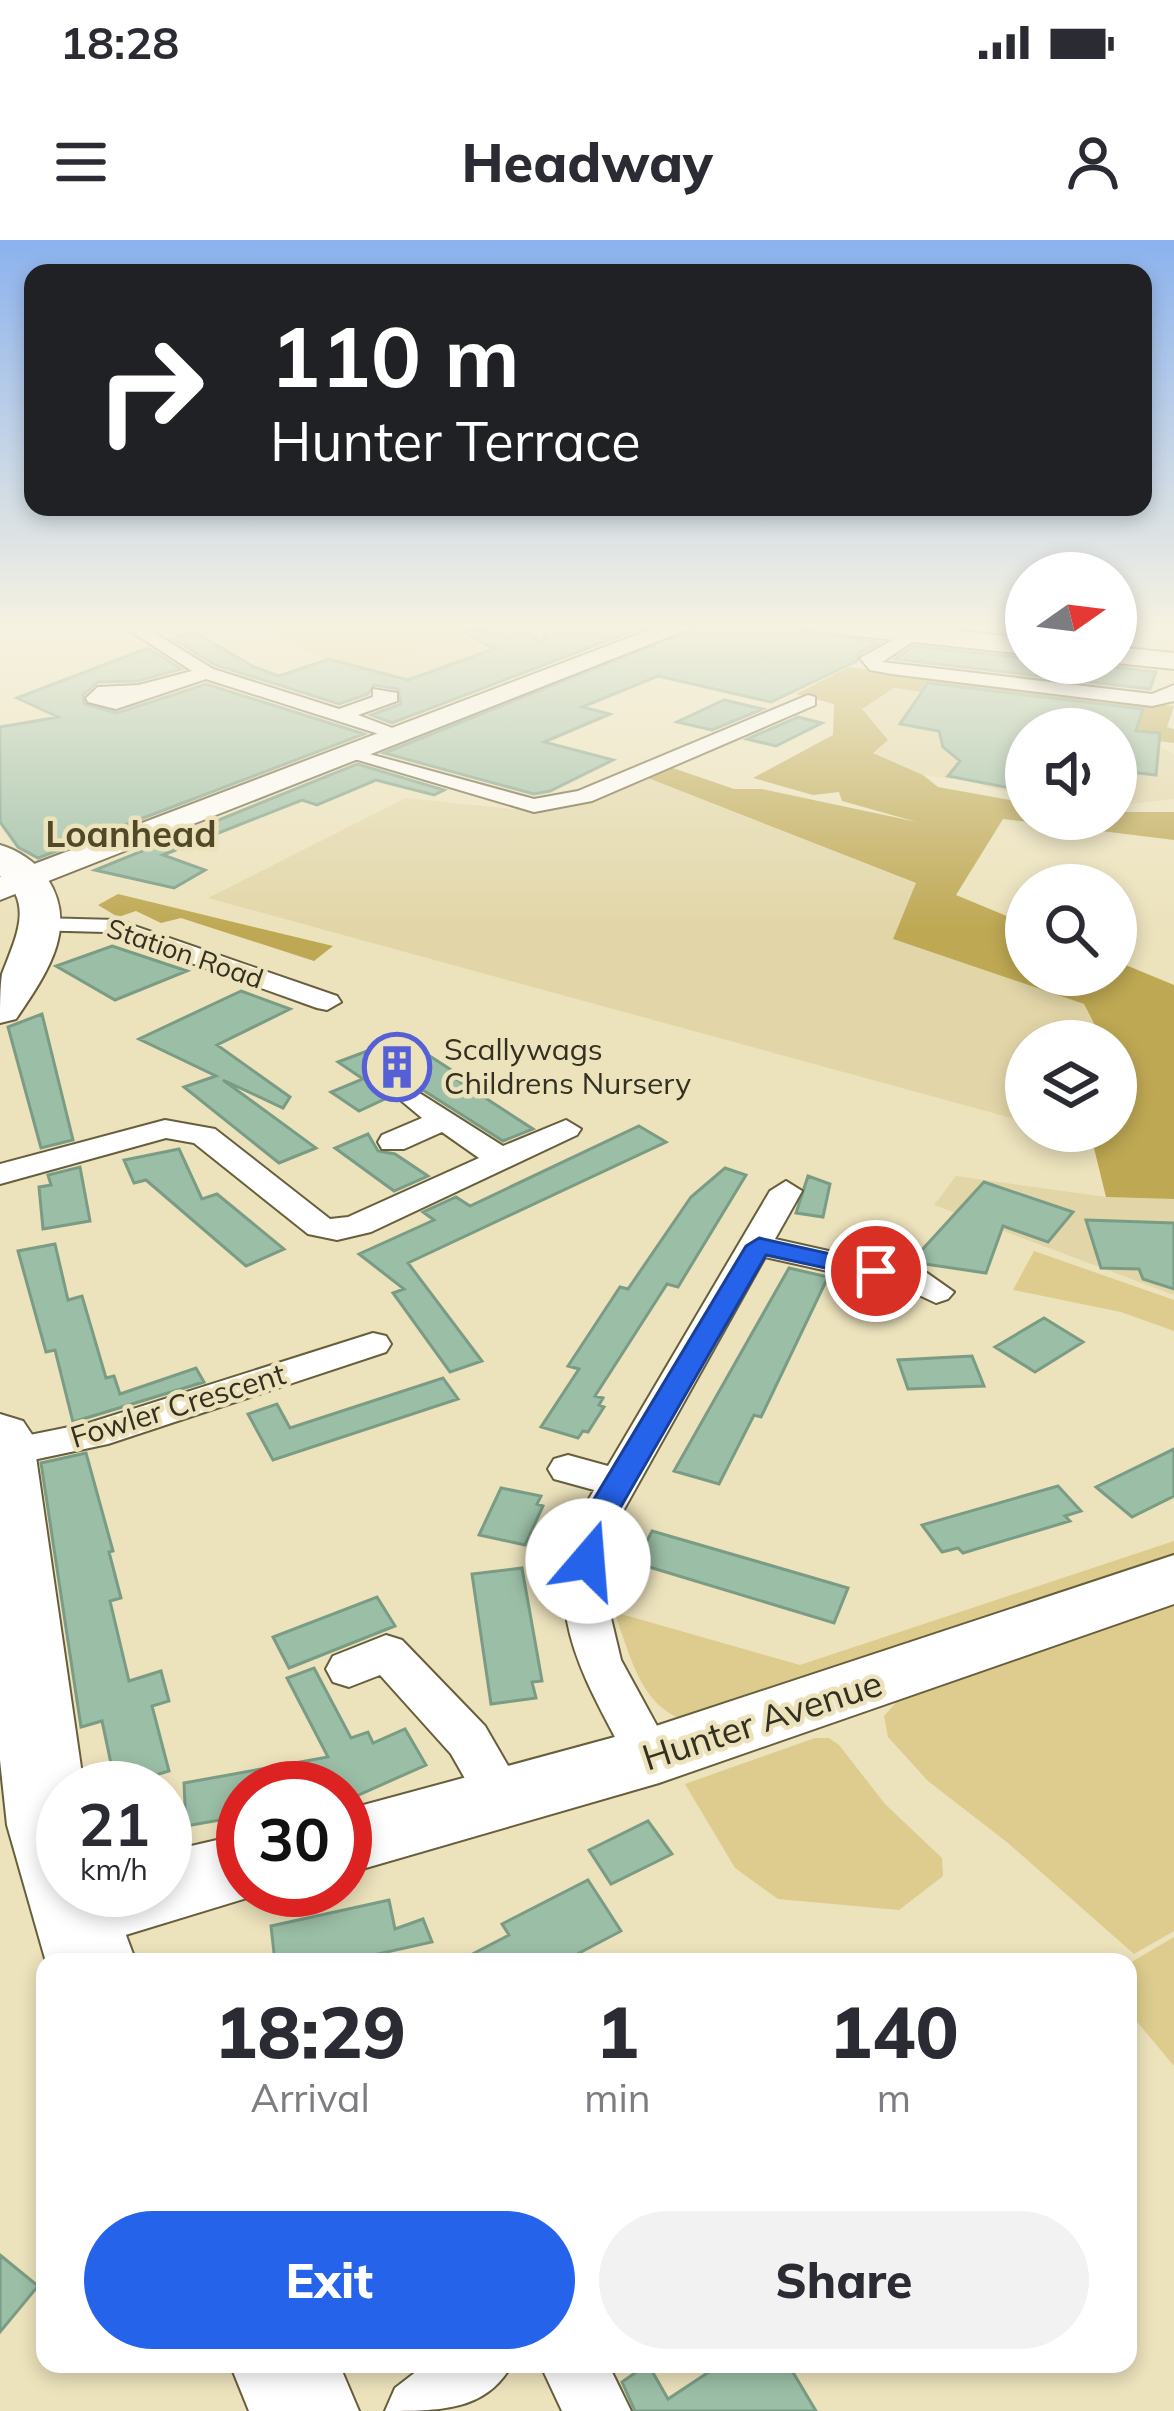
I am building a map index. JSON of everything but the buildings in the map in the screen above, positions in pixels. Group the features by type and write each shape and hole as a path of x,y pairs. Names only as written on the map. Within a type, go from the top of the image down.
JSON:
{"main road":[{"path":"3,1002 37,954 40,909 9,875 421,727"},
{"path":"2,1445 40,1761"},
{"name":"Hunter Avenue","path":"372,1836 505,1804 1174,1579"},
{"path":"288,2373 304,2411"}],"street":[{"path":"373,727 401,735"},
{"path":"351,755 534,806 584,796 744,727"},
{"name":"Station Road","path":"39,925 108,925 327,1002"},
{"path":"413,1098 501,1159"},
{"path":"393,1142 444,1120"},
{"path":"0,1174 165,1129 184,1129 203,1136 320,1227 337,1230 358,1225 566,1129"},
{"path":"650,1757 599,1661 584,1593 592,1529 786,1192"},
{"path":"759,1246 914,1280 936,1292"},
{"name":"Fowler Crescent","path":"2,1445 94,1435 361,1352"},
{"path":"568,1469 619,1483"},
{"path":"349,1670 386,1652 468,1740 505,1804"},
{"path":"418,2411 468,2373"},
{"path":"577,2373 598,2411"}],"shaded area":[{"path":"833,727 877,727 888,740 873,753 923,775 938,787 1005,799 1005,819 956,895 1005,915 1005,977 893,939 916,883 648,778 670,767 734,789 762,789 917,822 842,801 839,792 813,795 753,778 833,735"},
{"path":"866,727 1005,727 1005,791 982,786 981,775 951,779 923,775 872,752"},
{"path":"1137,727 1174,729 1174,743 1148,740 1137,734"},
{"path":"1137,734 1174,754 1174,799 1137,803"},
{"path":"648,778 917,884 893,939 1005,977 1005,996 1060,996 1084,1004 1092,1020 1005,1020 1005,1116 208,898 406,798 540,812"},
{"path":"1137,812 1174,812 1174,840 1137,835"},
{"path":"118,894 333,946 314,961 181,918 161,923 136,911 118,917 98,905"},
{"path":"1137,970 1174,985 1174,1199 1106,1197 1095,1152 1137,1152 1137,1020 1092,1020 1084,1004 1060,996 1137,996"},
{"path":"956,1176 1106,1197 1174,1199 1174,1295 934,1205"},
{"path":"1034,1251 1174,1300 1174,1331 1121,1312 1013,1290"},
{"path":"1174,1541 1174,1565 687,1721 671,1714 647,1691 614,1612 800,1665"},
{"path":"1174,1604 1174,1931 1133,1953 1008,1843 928,1781 888,1737 884,1716 900,1698"},
{"path":"815,1738 829,1738 839,1745 885,1804 942,1858 943,1876 899,1910 778,1899 735,1868 685,1784"},
{"path":"1174,1937 1174,2066 1137,2022 1137,1959"}],"place":[{"name":"Scallywags Childrens Nursery","path":"397,1067"}],"district":[{"name":"Loanhead","path":"131,834"}],"route":[{"path":"588,1561 592,1529 759,1246 876,1271"}]}
